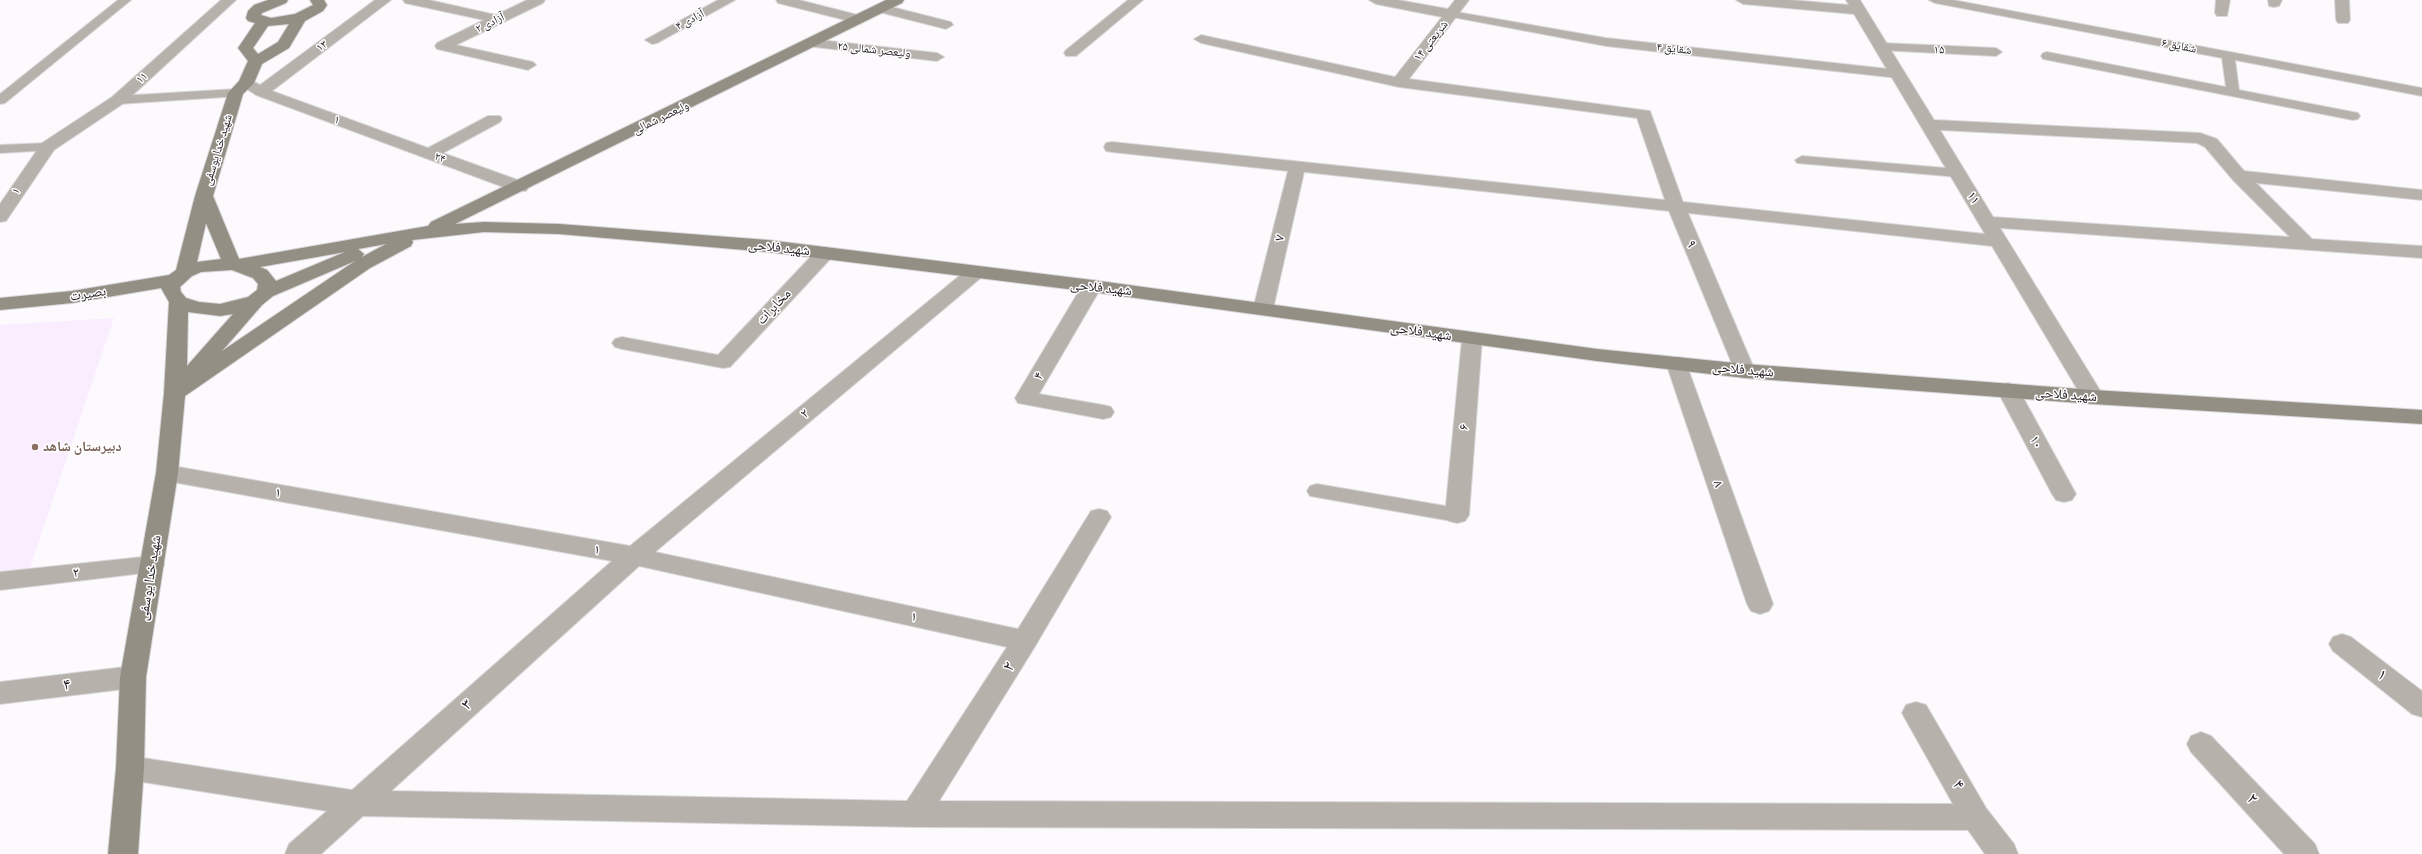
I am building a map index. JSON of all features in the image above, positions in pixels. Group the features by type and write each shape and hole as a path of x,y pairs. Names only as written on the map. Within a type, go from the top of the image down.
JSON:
{"street":[{"name":"۱۱","path":"48,147 118,100 229,0"},
{"path":"281,0 257,10 245,48 256,61 284,45 299,18"},
{"name":"۱۳","path":"261,92 384,0"},
{"path":"410,0 497,19"},
{"name":"آزادی ۲","path":"528,65 442,46 538,0"},
{"name":"آزادی ۴","path":"652,40 728,0"},
{"path":"783,0 857,19"},
{"name":"ولیعصر شمالی","path":"424,232 520,187 897,0"},
{"path":"1114,0 1133,2"},
{"path":"1376,0 1451,14"},
{"name":"شریعتی ۱۴","path":"1399,82 1462,0"},
{"path":"1743,0 1856,5"},
{"path":"2342,0 2343,20"},
{"path":"257,10 280,22 299,18 314,11 323,2"},
{"path":"1071,53 1133,2"},
{"name":"۱۱","path":"1856,5 2093,397"},
{"path":"880,8 946,25"},
{"path":"1201,39 1399,82"},
{"name":"ولیعصر شمالی ۲۵","path":"811,43 937,57"},
{"name":"شهید خدا یوسفی","path":"123,854 130,768 133,677 167,473 175,393 179,288 204,196 241,88 256,61"},
{"name":"۹","path":"1399,82 1644,114 1676,207 1745,371"},
{"name":"۱","path":"241,88 261,92 429,154"},
{"name":"۲۴","path":"429,154 494,119"},
{"path":"1929,125 2200,138 2211,143 2239,176 2306,244"},
{"name":"۱","path":"0,217 48,147"},
{"path":"1112,147 1999,242"},
{"name":"۲۴","path":"429,154 520,187"},
{"name":"۷","path":"1264,309 1297,167"},
{"path":"2239,176 2422,195"},
{"name":"شهید خدا یوسفی","path":"204,196 235,265"},
{"path":"1988,222 2422,252"},
{"name":"شهید فلاحی","path":"424,232 484,227 559,229 825,253 1092,286 1472,339 1745,371 2093,397 2422,416"},
{"path":"424,232 346,257 233,308 220,310 198,308 179,288 198,268 235,265 424,232"},
{"path":"175,393 363,264 424,232"},
{"name":"مخابرات","path":"622,343 724,362 825,253"},
{"path":"175,393 261,296 268,283 260,274 235,265"},
{"name":"۲","path":"634,556 976,272"},
{"name":"۴","path":"1092,286 1026,398 1103,412"},
{"name":"بصیرت","path":"0,304 179,288"},
{"name":"۶","path":"1457,515 1472,339"},
{"name":"۸","path":"1676,363 1760,604"},
{"name":"۱۰","path":"2008,390 2064,494"},
{"name":"۱","path":"167,473 634,556 1025,641"},
{"name":"۲","path":"915,814 1025,641 1100,518"},
{"name":"۳","path":"300,854 355,803 634,556"},
{"name":"۲","path":"0,581 152,564"},
{"name":"۱","path":"2342,644 2422,706"},
{"name":"۴","path":"0,693 133,677"},
{"name":"۴","path":"1916,713 1976,817 2003,854"},
{"name":"۲","path":"2200,744 2304,854"},
{"path":"130,768 355,803 915,814 1976,817"}],"lane":[{"path":"0,100 125,0"},
{"name":"شقایق ۶","path":"1935,0 2422,92"},
{"name":"شقایق ۴","path":"1451,14 1606,42 1898,74"},
{"name":"۱۵","path":"1882,47 1996,52"},
{"path":"2228,55 2233,91"},
{"path":"2047,56 2233,91 2353,116"},
{"path":"118,100 241,88"},
{"path":"0,149 48,147"},
{"path":"1802,160 1958,173"},
{"path":"1316,491 1457,515"}],"shaded area":[{"name":"دبیرستان شاهد","path":"114,318 30,568 0,571 0,325"}],"place":[{"name":"دبیرستان شاهد","path":"35,447"}]}
